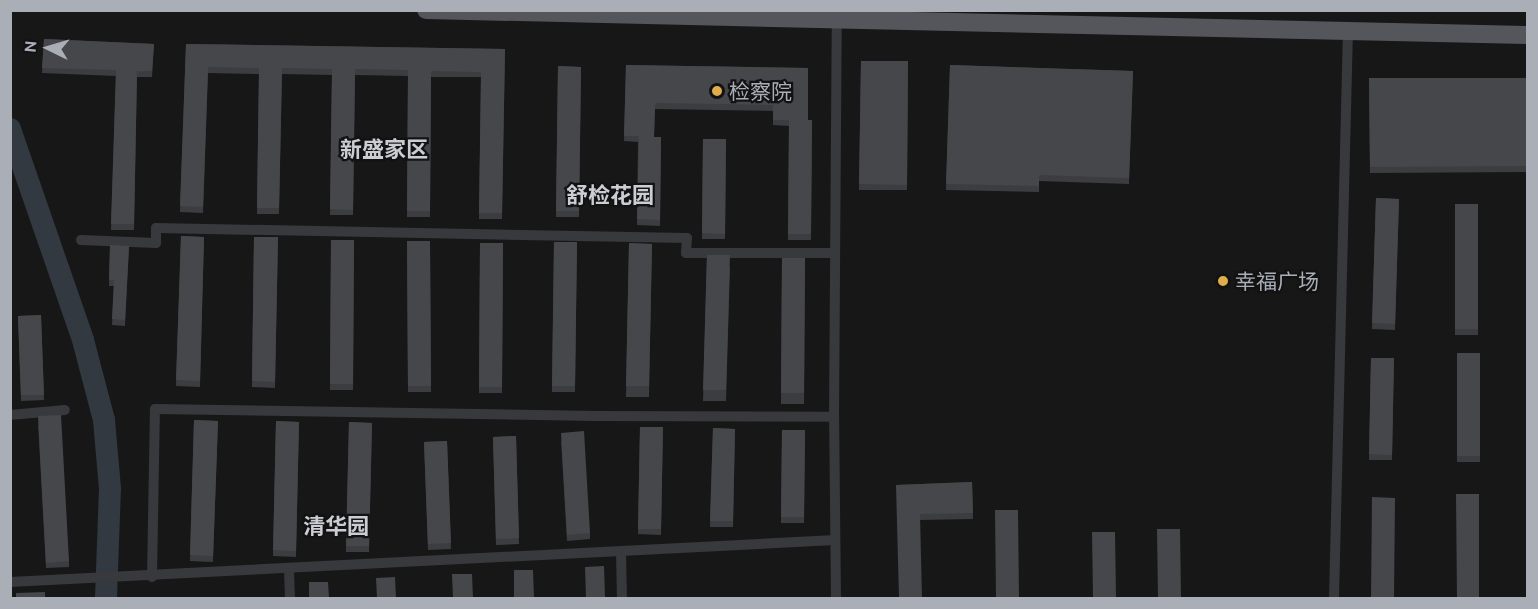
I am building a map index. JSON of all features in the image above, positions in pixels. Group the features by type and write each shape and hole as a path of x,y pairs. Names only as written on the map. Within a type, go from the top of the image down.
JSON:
{"main road":[{"path":"426,10 837,15 1527,35"}],"street":[{"path":"836,598 834,417 837,15"},
{"path":"1334,598 1348,31"},
{"path":"81,240 156,243 156,228 168,228 687,238 686,253 835,254"},
{"path":"152,577 155,410 834,417"},
{"path":"10,415 65,411"},
{"path":"10,582 152,577 835,540"},
{"path":"621,552 622,598"},
{"path":"289,570 290,598"}],"building":[{"path":"44,39 154,44 152,71 137,71 134,224 111,224 116,70 42,68"},
{"path":"186,44 505,49 502,213 479,213 481,72 431,71 430,211 407,211 408,70 355,69 353,210 330,209 332,69 282,68 279,208 257,208 259,68 208,67 203,207 180,206"},
{"path":"861,61 908,61 907,185 859,184"},
{"path":"626,65 808,68 808,120 812,120 811,234 788,234 789,120 773,120 773,105 655,103 654,137 661,137 660,220 637,219 639,136 624,136"},
{"path":"950,65 1133,71 1129,178 1039,175 1039,186 946,184"},
{"path":"558,66 581,67 579,211 556,211"},
{"path":"1369,78 1527,78 1527,166 1370,167"},
{"path":"703,139 726,139 725,234 702,233"},
{"path":"1376,198 1399,199 1395,324 1372,323"},
{"path":"1455,204 1478,204 1478,329 1455,329"},
{"path":"181,236 204,237 200,381 176,380"},
{"path":"254,237 278,237 275,382 252,381"},
{"path":"331,240 354,240 353,384 330,384"},
{"path":"407,241 430,241 431,386 408,386"},
{"path":"554,242 577,242 575,386 552,386"},
{"path":"480,243 503,243 502,387 479,387"},
{"path":"629,243 652,244 649,386 626,386"},
{"path":"110,245 129,246 125,320 112,319 114,280 109,280"},
{"path":"707,255 730,255 726,390 703,390"},
{"path":"782,258 805,258 804,393 781,393"},
{"path":"41,315 44,395 21,395 18,316"},
{"path":"1457,353 1480,353 1480,456 1457,456"},
{"path":"1371,358 1394,358 1392,455 1369,454"},
{"path":"61,415 69,561 46,563 38,416"},
{"path":"194,420 218,421 213,556 190,555"},
{"path":"276,421 299,422 296,551 273,550"},
{"path":"349,422 372,423 369,546 346,546"},
{"path":"640,427 663,427 661,529 638,529"},
{"path":"713,428 735,429 733,521 710,521"},
{"path":"782,430 805,430 804,517 781,517"},
{"path":"584,431 590,533 567,535 561,433"},
{"path":"516,436 519,538 496,539 493,437"},
{"path":"447,441 451,543 428,544 424,442"},
{"path":"972,482 973,513 920,514 922,598 899,598 896,485"},
{"path":"1456,494 1479,494 1479,598 1457,598"},
{"path":"1372,497 1395,498 1394,598 1371,598"},
{"path":"995,510 1018,510 1019,598 996,598"},
{"path":"1157,529 1180,529 1181,598 1158,598"},
{"path":"1092,532 1115,532 1116,598 1093,598"},
{"path":"604,566 605,598 586,598 585,567"},
{"path":"514,570 533,570 534,598 514,598"},
{"path":"452,574 472,574 473,598 453,598"},
{"path":"395,577 396,598 377,598 376,578"},
{"path":"309,582 328,582 329,598 309,598"},
{"path":"45,592 45,598 16,598 16,593"}],"waterway":[{"path":"10,129 83,340 104,420 110,488 106,598"}],"place":[{"name":"检察院","path":"717,91"},
{"name":"幸福广场","path":"1223,281"}],"district":[{"name":"新盛家区","path":"384,149"},
{"name":"舒检花园","path":"610,195"},
{"name":"清华园","path":"336,526"}]}
